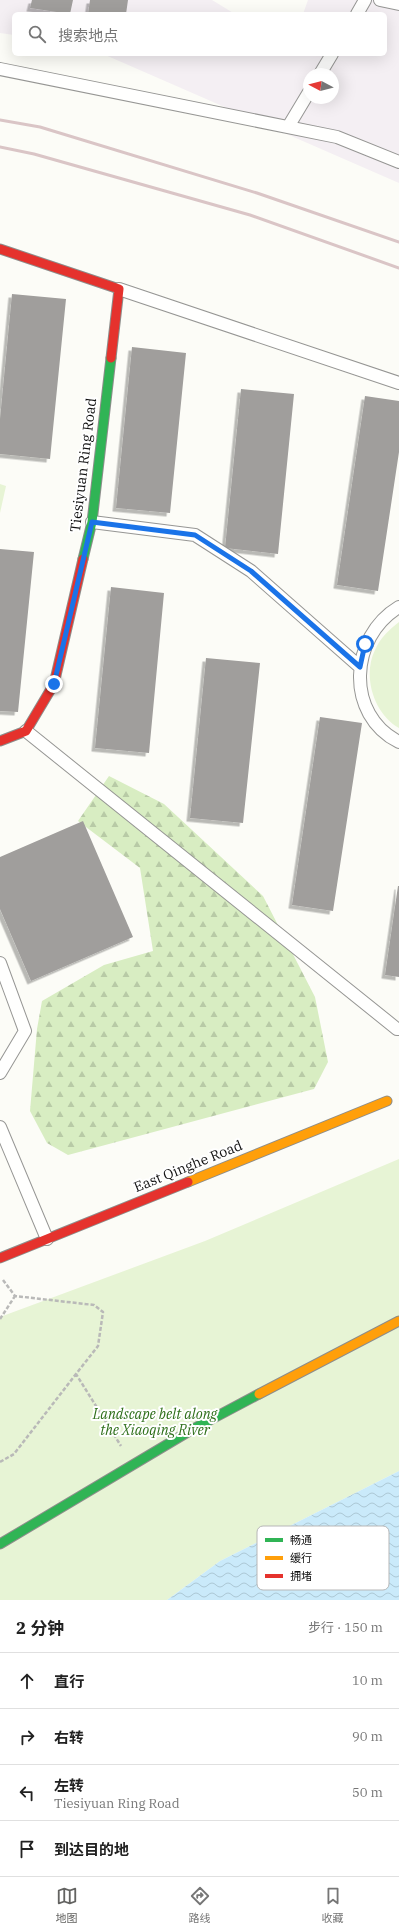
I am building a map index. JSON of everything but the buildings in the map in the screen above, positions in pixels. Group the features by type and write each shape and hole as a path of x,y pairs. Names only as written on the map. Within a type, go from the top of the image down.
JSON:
{"street":[{"path":"0,249 119,289"},
{"name":"Tiesiyuan Ring Road","path":"26,731 54,684 92,522 119,289"},
{"path":"0,740 26,731"},
{"name":"East Qinghe Road","path":"0,1258 387,1101"},
{"path":"0,1544 193,1429 399,1321"}],"lane":[{"path":"358,12 365,0"},
{"path":"380,0 399,4"},
{"path":"324,68 331,56"},
{"path":"0,69 337,137 399,162"},
{"path":"288,127 303,102"},
{"path":"119,289 399,383"},
{"path":"92,522 195,535 251,571 360,667"},
{"path":"399,607 379,623 365,644 360,667 362,694 373,720 392,739 399,742"},
{"path":"26,731 399,1029"},
{"path":"0,963 25,1031 0,1073"},
{"path":"0,1127 47,1239"}],"path":[{"path":"0,1273 6,1286 15,1296 94,1305 103,1312 98,1346 14,1454 0,1462"},
{"path":"0,1319 15,1296"},
{"path":"76,1374 133,1465"}],"shaded area":[{"path":"0,0 212,0 232,12 12,12 12,35 0,33"},
{"path":"308,0 399,0 399,183 108,56 387,56 387,12 304,12"}],"green space":[{"path":"0,484 6,486 0,513"},
{"path":"399,622 399,728 390,722 377,704 370,682 370,671 371,660 379,642 385,634"},
{"path":"109,776 164,804 263,896 315,997 328,1062 314,1089 68,1155 47,1143 30,1111 37,1029 42,1001 104,965 153,951 140,868 78,821"},
{"name":"Landscape belt along the Xiaoqing River","path":"399,1159 399,1471 290,1526 257,1526 257,1542 220,1561 167,1600 0,1600 0,1317 205,1241"}],"water":[{"path":"399,1471 399,1600 167,1600 220,1561 257,1542 257,1590 389,1590 389,1526 290,1526"}],"railway":[{"path":"0,120 40,127 257,193 399,242"},
{"path":"0,147 34,154 250,215 399,268"}],"traffic: fast":[{"path":"83,559 92,522 111,358"},
{"path":"0,1544 193,1429 259,1394"}],"traffic: slow":[{"path":"188,1182 387,1101"},
{"path":"259,1394 399,1321"}],"traffic: jam":[{"path":"0,249 119,289 111,358"},
{"path":"0,741 26,731 54,684 83,559"},
{"path":"0,1258 188,1182"}],"route":[{"path":"54,684 92,522 195,535 251,571 360,667 365,644"}]}
